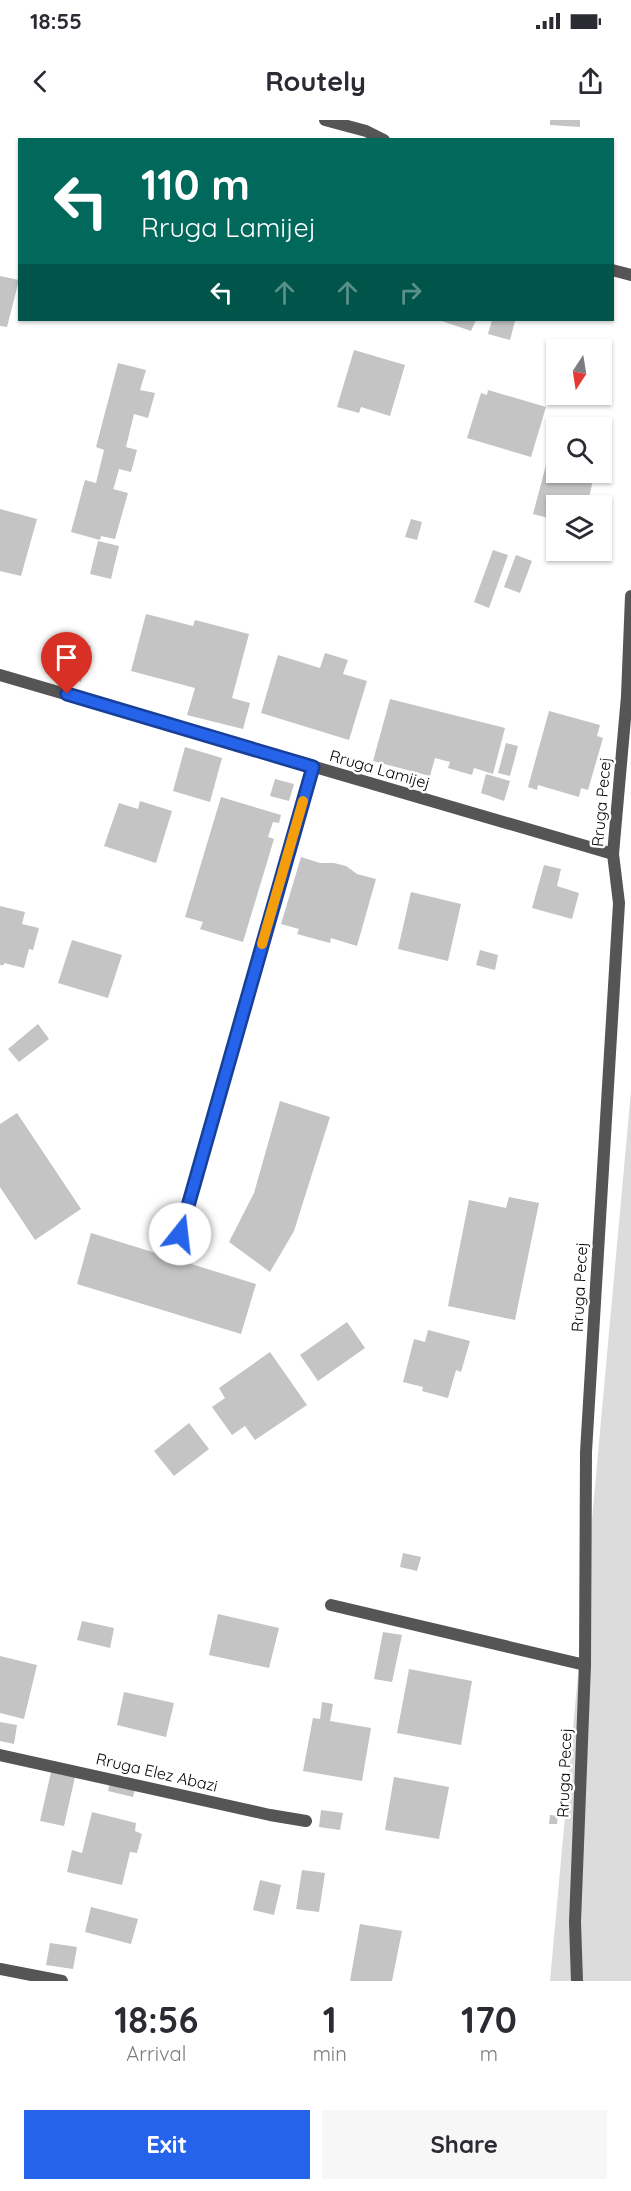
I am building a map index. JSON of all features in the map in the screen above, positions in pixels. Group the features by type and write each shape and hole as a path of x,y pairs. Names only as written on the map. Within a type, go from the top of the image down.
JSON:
{"street":[{"path":"325,120 366,131 380,138"},
{"path":"614,271 631,275"},
{"name":"Rruga Pecej","path":"577,1981 575,1922 585,1665 586,1452 619,903 613,854 627,696 631,596"},
{"name":"Rruga Lamijej","path":"0,675 613,854"},
{"path":"180,1234 313,767"},
{"path":"331,1605 585,1665"},
{"name":"Rruga Elez Abazi","path":"0,1755 306,1821"},
{"path":"0,1969 62,1981"}],"shaded area":[{"path":"631,1091 631,1981 550,1981"}],"building":[{"path":"550,120 580,120 580,127 550,125"},
{"path":"0,276 18,280 18,284 7,327 0,326"},
{"path":"442,321 476,321 471,331"},
{"path":"492,321 515,321 510,340 488,334"},
{"path":"354,350 405,365 390,416 361,407 359,413 337,407"},
{"path":"118,363 146,370 140,390 155,393 148,418 134,414 126,447 137,450 131,472 119,469 113,489 128,493 115,539 101,536 100,540 71,532 85,480 96,483 104,450 96,447"},
{"path":"488,390 546,407 531,457 467,438 481,393 487,395"},
{"path":"546,465 546,483 592,483 590,495 546,495 546,517 533,514"},
{"path":"0,509 37,519 21,576 0,571"},
{"path":"411,519 422,522 417,540 405,537"},
{"path":"98,541 119,546 111,579 90,574"},
{"path":"493,550 508,555 489,608 474,602"},
{"path":"516,555 532,561 520,593 504,587"},
{"path":"146,614 193,626 195,620 249,634 232,698 250,703 243,729 187,715 195,688 131,671"},
{"path":"68,640 91,646 81,682 59,676"},
{"path":"325,653 348,660 343,674 367,681 349,740 261,713 278,655 320,668"},
{"path":"390,699 505,728 493,774 474,768 472,775 448,768 450,762 435,758 430,776 373,761"},
{"path":"549,711 600,725 597,736 603,738 588,790 581,788 579,797 538,785 537,790 528,787"},
{"path":"506,743 518,746 510,776 498,773"},
{"path":"185,747 222,758 210,802 173,791"},
{"path":"486,774 510,781 504,801 481,793"},
{"path":"275,779 294,784 289,801 270,796"},
{"path":"221,797 281,815 279,823 273,822 268,837 274,839 243,942 200,929 203,922 185,917"},
{"path":"140,801 172,811 156,863 104,846 119,803 138,809"},
{"path":"301,857 320,863 346,866 357,874 376,879 357,946 331,938 330,943 297,934 299,929 281,924"},
{"path":"544,865 561,869 557,886 579,893 572,919 532,908"},
{"path":"411,892 461,904 448,961 398,949"},
{"path":"0,906 25,912 22,924 39,928 33,950 29,949 24,968 4,963 0,965"},
{"path":"72,940 122,955 108,998 58,983"},
{"path":"480,950 498,955 495,970 476,965"},
{"path":"38,1024 49,1039 19,1062 8,1049"},
{"path":"280,1101 330,1117 294,1231 270,1272 229,1242 254,1193"},
{"path":"17,1113 81,1209 35,1240 0,1187 0,1124"},
{"path":"509,1197 539,1203 515,1320 448,1306 469,1200 506,1208"},
{"path":"91,1233 256,1284 241,1334 77,1284"},
{"path":"347,1322 365,1348 318,1381 300,1355"},
{"path":"428,1330 470,1341 461,1372 456,1370 448,1398 422,1391 423,1387 403,1382 414,1339 425,1342"},
{"path":"270,1352 307,1405 255,1440 245,1426 232,1435 212,1407 225,1398 219,1388"},
{"path":"189,1423 209,1449 174,1476 154,1451"},
{"path":"403,1553 421,1557 417,1571 400,1567"},
{"path":"218,1614 279,1628 269,1668 209,1655"},
{"path":"82,1621 114,1628 110,1648 77,1640"},
{"path":"383,1632 402,1635 392,1682 374,1679"},
{"path":"0,1656 37,1665 24,1719 0,1713"},
{"path":"409,1669 472,1681 461,1745 397,1733"},
{"path":"124,1692 174,1703 166,1737 117,1725"},
{"path":"322,1702 333,1704 330,1721 371,1728 362,1781 303,1771 313,1718 320,1719"},
{"path":"0,1722 17,1725 14,1744 0,1741"},
{"path":"51,1772 75,1777 64,1826 40,1821"},
{"path":"394,1777 449,1787 439,1839 385,1830"},
{"path":"110,1783 135,1789 133,1797 108,1791"},
{"path":"321,1810 343,1813 340,1830 319,1827"},
{"path":"92,1812 136,1823 135,1831 142,1834 137,1853 130,1852 122,1885 67,1872 72,1850 82,1853"},
{"path":"550,1815 558,1816 557,1824 549,1824"},
{"path":"302,1870 325,1873 319,1912 296,1909"},
{"path":"260,1880 281,1885 274,1915 253,1910"},
{"path":"91,1907 138,1919 131,1944 85,1932"},
{"path":"360,1924 402,1931 392,1981 350,1981"},
{"path":"50,1943 77,1947 73,1969 46,1965"}],"slow traffic":[{"path":"262,944 303,801"}],"route":[{"path":"67,694 313,767 180,1234"}]}
